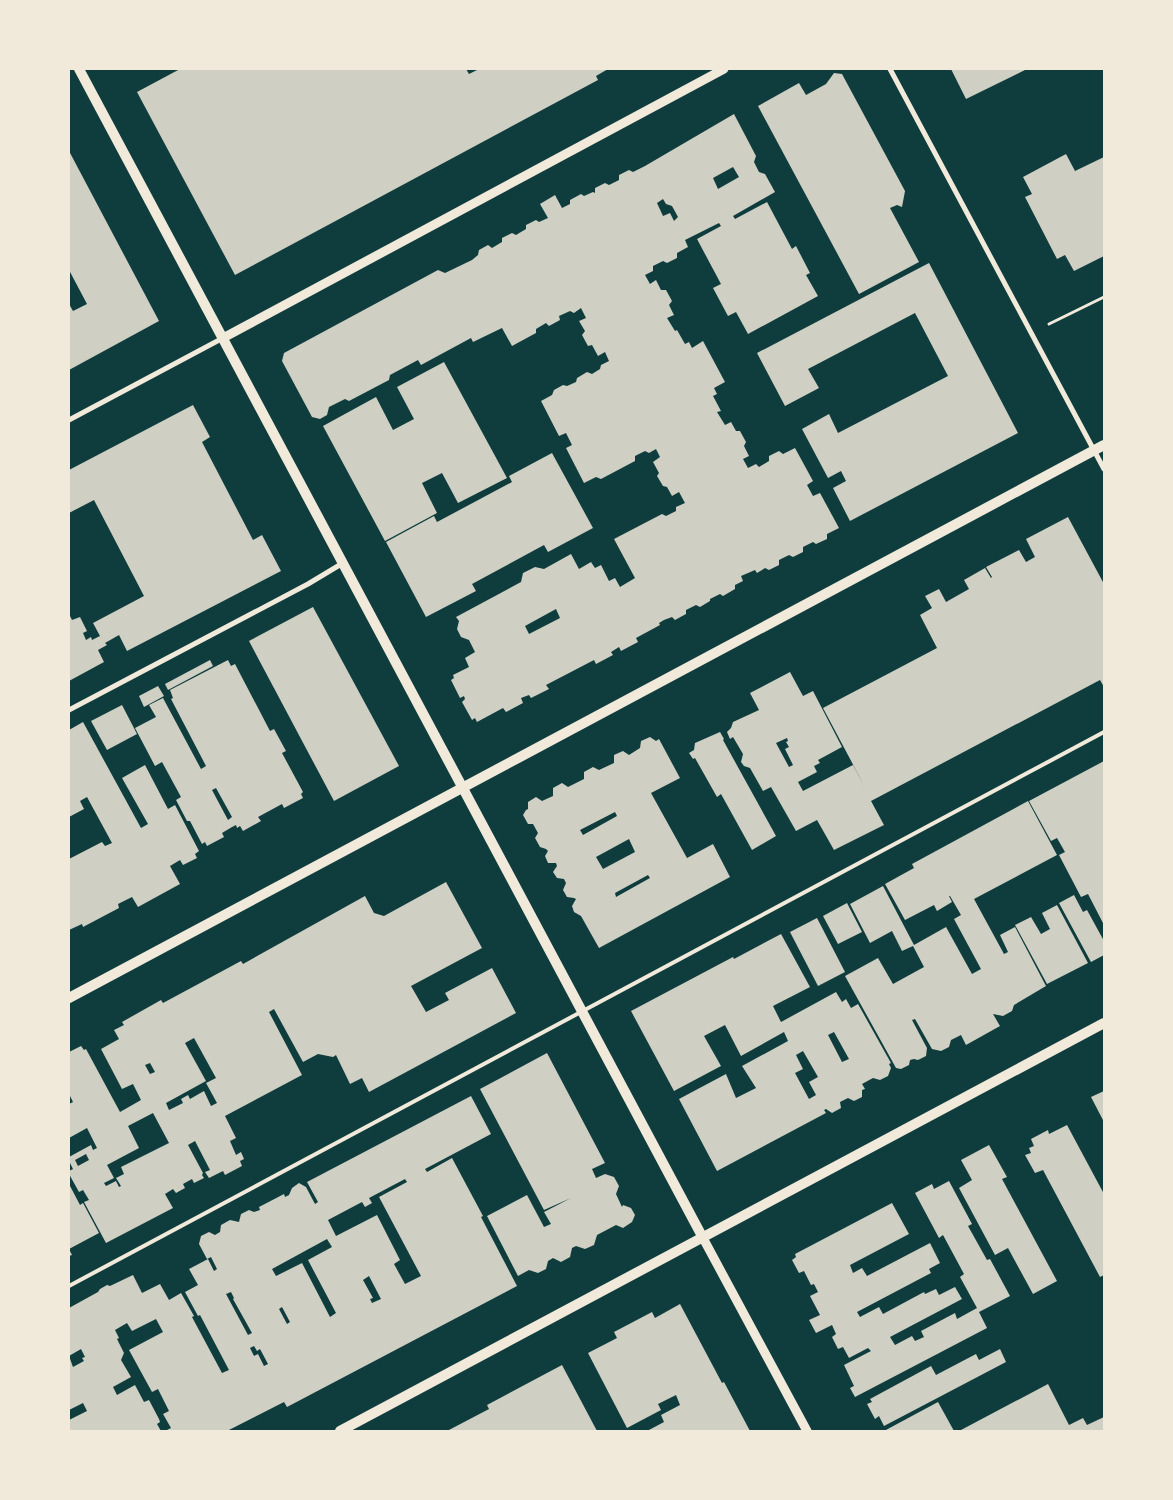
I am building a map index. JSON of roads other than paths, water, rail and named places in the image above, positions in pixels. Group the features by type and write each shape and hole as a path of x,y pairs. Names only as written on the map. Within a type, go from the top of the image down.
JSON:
{"main road":[{"path":"79,69 703,1238"},
{"path":"69,998 1104,445"},
{"path":"340,1431 1104,1023"}],"street":[{"path":"69,420 724,69"},
{"path":"890,69 1104,469"},
{"path":"69,710 308,584 343,563"},
{"path":"703,1238 807,1431"}],"lane":[{"path":"69,1286 1104,732"}]}
